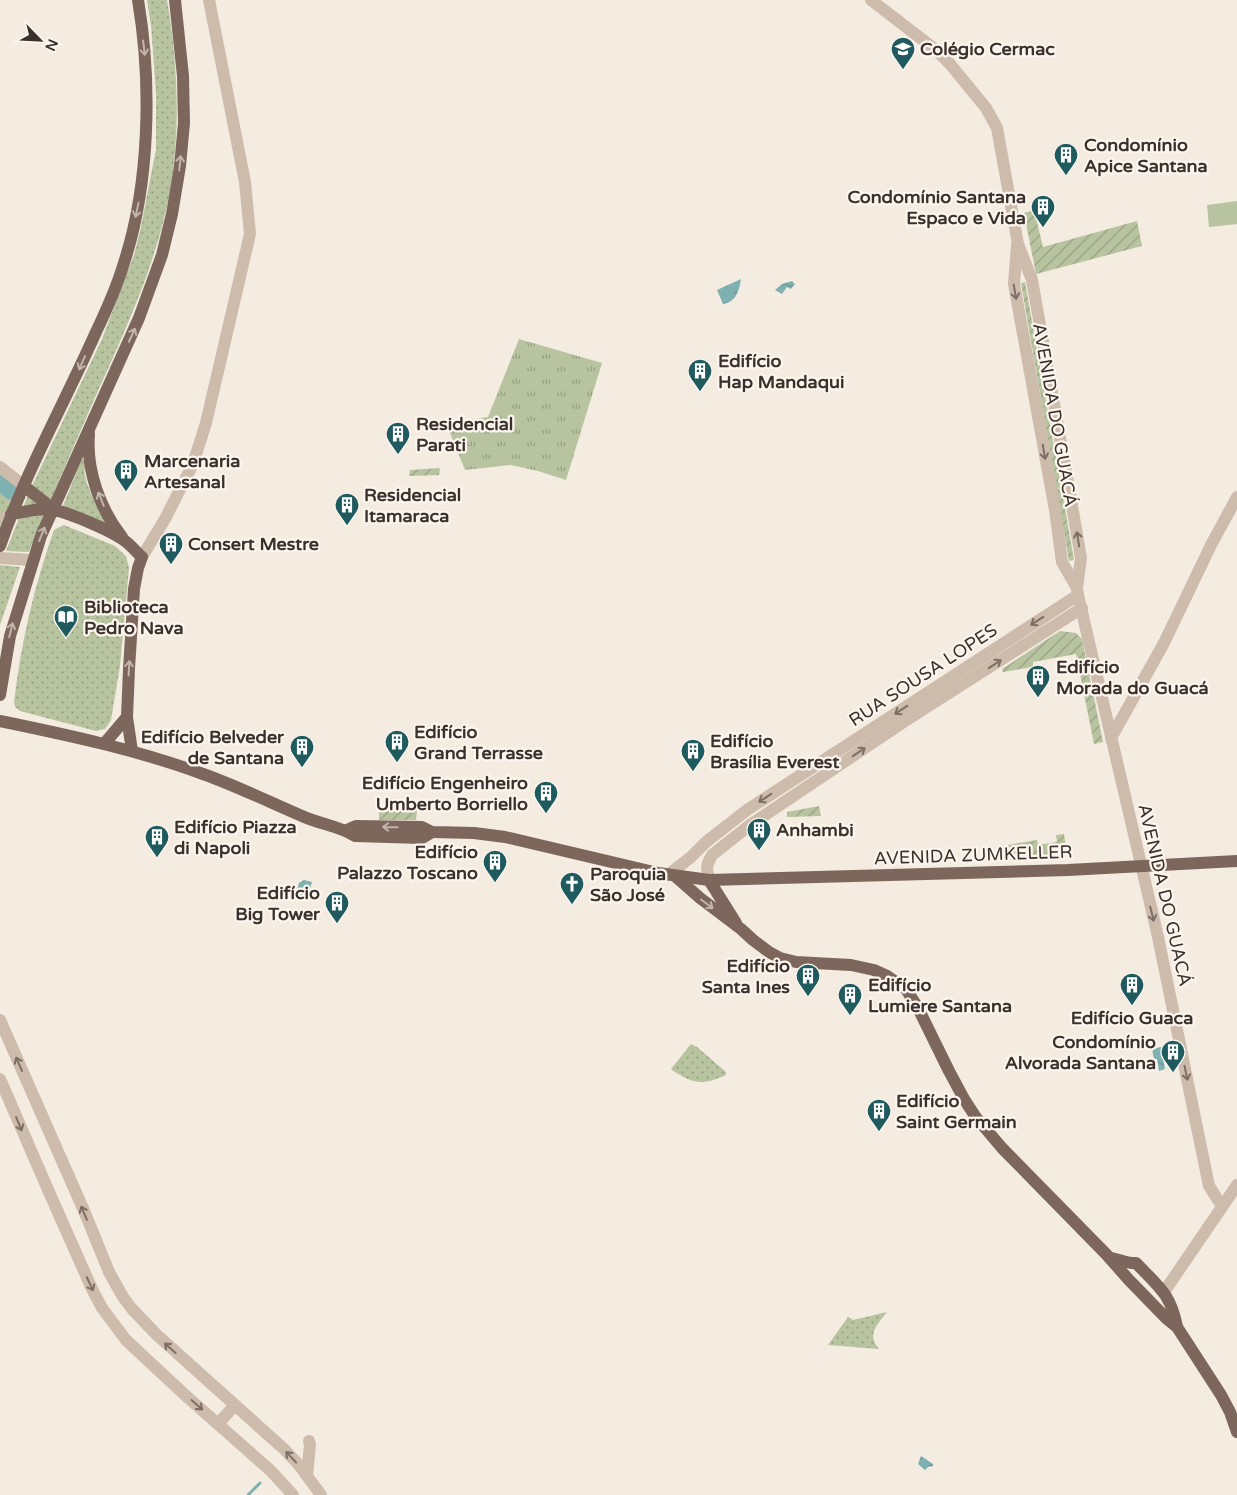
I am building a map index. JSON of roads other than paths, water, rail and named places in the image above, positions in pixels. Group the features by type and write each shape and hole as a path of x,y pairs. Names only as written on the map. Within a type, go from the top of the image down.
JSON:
{"main road":[{"path":"0,546 6,517 24,486 76,378 123,266 144,166 147,95 145,57 138,0"},
{"path":"0,695 10,636 32,560 89,427 139,318 162,255 172,214 180,166 184,123 183,76 174,0"},
{"path":"89,427 88,450 98,490 112,522 125,541 142,557 134,589 127,716 132,752"},
{"path":"24,486 53,509 91,524 125,541"},
{"path":"6,517 32,510 53,509"},
{"path":"104,744 127,716"},
{"name":"AVENIDA ZUMKELLER","path":"0,721 104,744 202,773 240,788 302,817 347,830 355,836 422,838 432,832 474,833 505,837 672,876 710,880 1068,870 1237,862"},
{"path":"672,876 769,952 785,960 874,970 900,984 912,996 964,1100 975,1116 1002,1148 1110,1258 1129,1280 1168,1312"},
{"path":"710,880 740,929"},
{"path":"1110,1258 1136,1264 1164,1292 1168,1312 1221,1395 1230,1412 1237,1432"},
{"path":"1129,1280 1131,1272 1140,1267"}],"street":[{"path":"142,557 181,490 193,464 206,424 250,234 246,182 209,0"},
{"name":"AVENIDA DO GUACÁ","path":"870,0 936,50 956,70 986,108 997,128 1018,244 1032,280 1068,477 1081,558 1078,591"},
{"name":"AVENIDA DO GUACÁ","path":"1018,244 1014,284 1055,510 1062,562 1078,591 1158,936 1209,1186 1222,1206"},
{"path":"0,467 24,486"},
{"path":"1112,738 1164,643 1237,497"},
{"path":"0,558 32,560"},
{"name":"RUA SOUSA LOPES","path":"672,876 706,842 747,810 1078,591"},
{"name":"RUA SOUSA LOPES","path":"712,855 750,825 905,721 1082,608"},
{"path":"706,842 707,850 712,855 708,862 707,870 710,880"},
{"path":"0,1020 109,1272 123,1297 157,1336 284,1449 307,1475 321,1495"},
{"path":"0,1079 102,1308 126,1340 271,1471 293,1495"},
{"path":"1164,1292 1237,1185"},
{"path":"218,1424 235,1405"},
{"path":"307,1475 310,1442"}],"water":[{"path":"741,279 738,292 734,298 723,304 717,290"},
{"path":"792,281 795,284 791,289 787,287 782,294 775,290 782,284"},
{"path":"0,472 15,484 5,493 0,489"},
{"path":"304,880 312,882 310,889 303,891 302,896 296,895 299,883"},
{"path":"1161,1047 1165,1069 1159,1071 1157,1059 1154,1059 1152,1049"},
{"path":"921,1456 933,1464 933,1466 925,1470 918,1464"}],"waterway":[{"path":"0,480 11,490"},
{"path":"248,1495 260,1483"}],"place":[{"name":"Colégio Cermac","path":"903,70"},
{"name":"Condomínio Apice Santana","path":"1066,176"},
{"name":"Condomínio Santana Espaco e Vida","path":"1043,228"},
{"name":"Edifício Hap Mandaqui","path":"700,392"},
{"name":"Residencial Parati","path":"398,455"},
{"name":"Marcenaria Artesanal","path":"126,492"},
{"name":"Residencial Itamaraca","path":"347,526"},
{"name":"Consert Mestre","path":"171,565"},
{"name":"Biblioteca Pedro Nava","path":"66,638"},
{"name":"Edifício Morada do Guacá","path":"1038,698"},
{"name":"Edifício Grand Terrasse","path":"397,763"},
{"name":"Edifício Belveder de Santana","path":"302,768"},
{"name":"Edifício Brasília Everest","path":"693,772"},
{"name":"Edifício Engenheiro Umberto Borriello","path":"546,814"},
{"name":"Anhambi","path":"759,851"},
{"name":"Edifício Piazza di Napoli","path":"157,858"},
{"name":"Edifício Palazzo Toscano","path":"495,883"},
{"name":"Paroquia São José","path":"572,905"},
{"name":"Edifício Big Tower","path":"337,924"},
{"name":"Edifício Santa Ines","path":"808,997"},
{"name":"Edifício Guaca","path":"1132,1006"},
{"name":"Edifício Lumiere Santana","path":"850,1016"},
{"name":"Condomínio Alvorada Santana","path":"1173,1073"},
{"name":"Edifício Saint Germain","path":"879,1132"}]}
